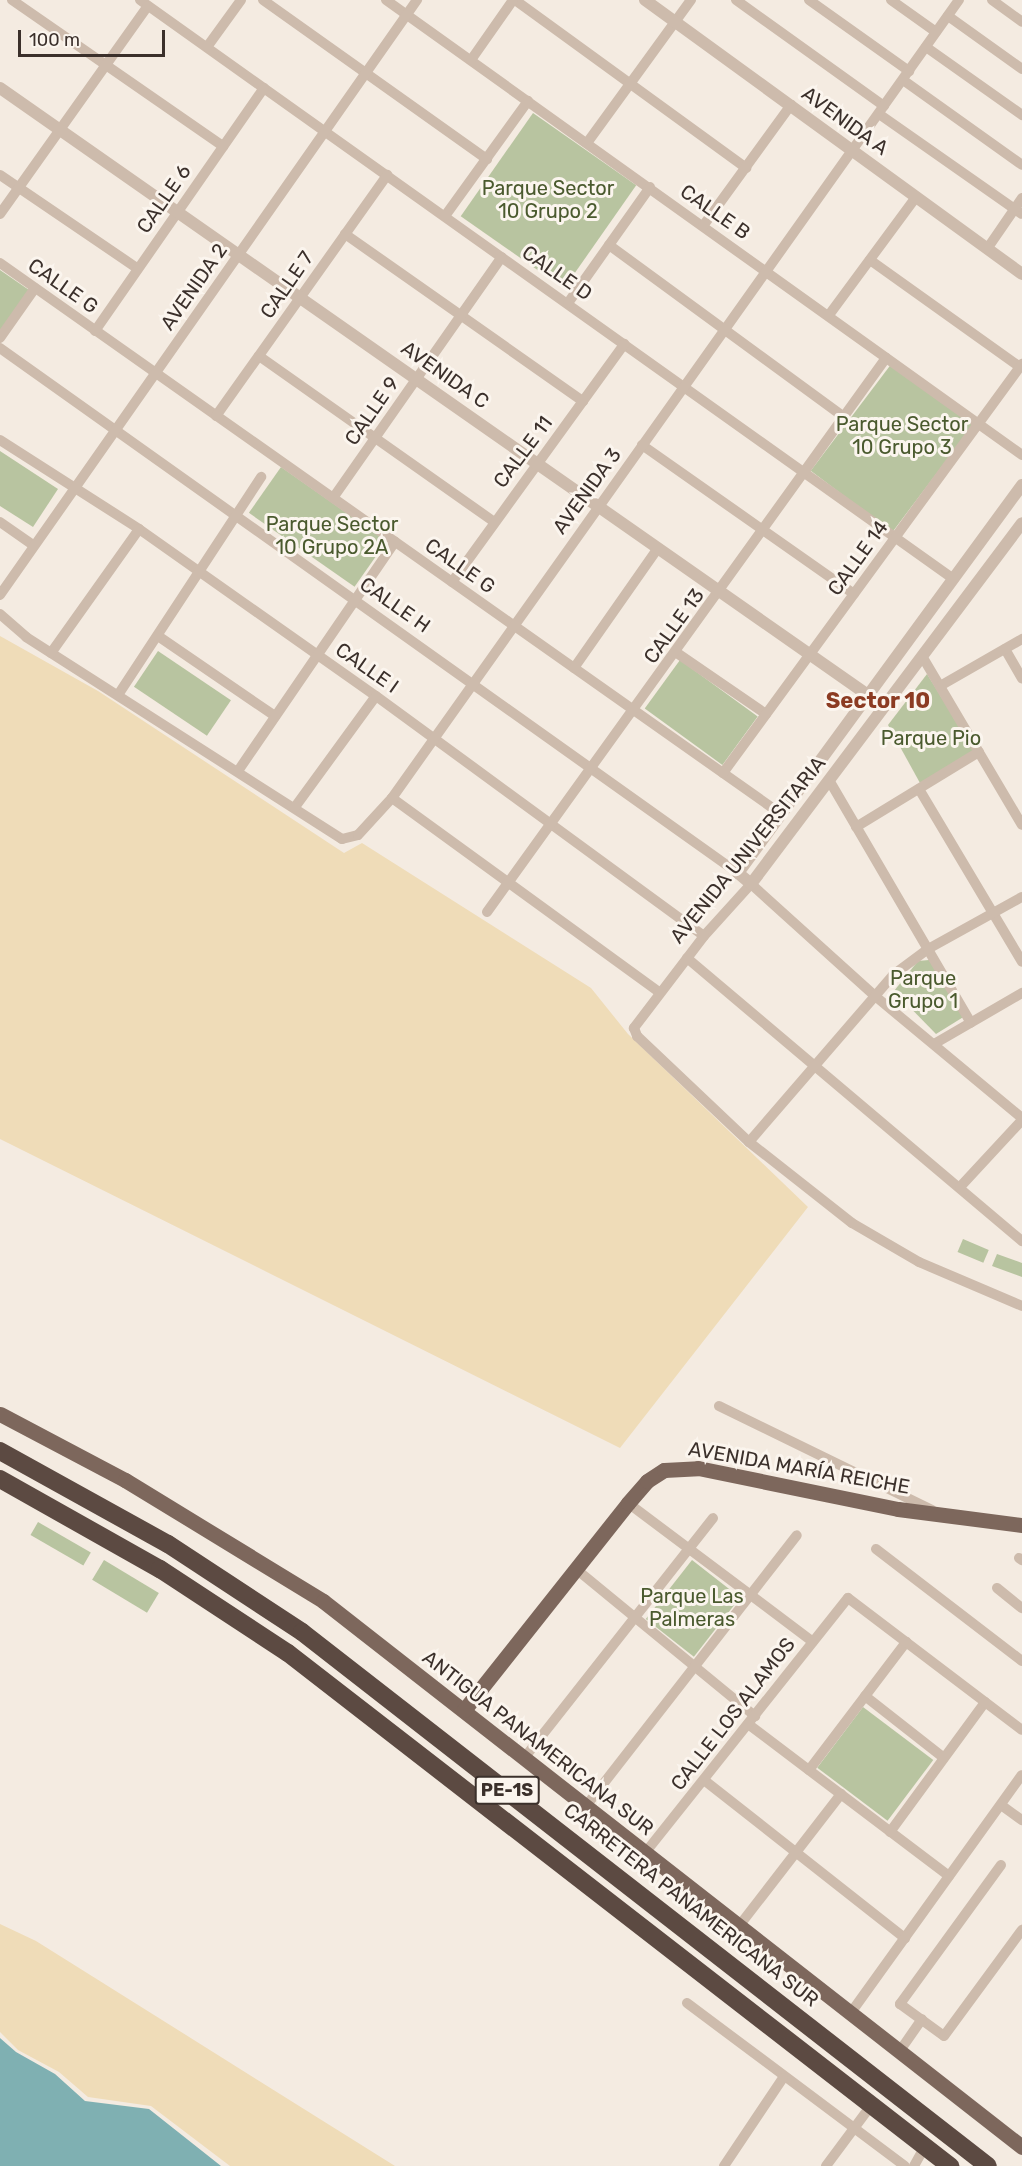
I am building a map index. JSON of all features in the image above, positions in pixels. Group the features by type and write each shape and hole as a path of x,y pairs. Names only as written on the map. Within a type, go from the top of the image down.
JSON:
{"highway":[{"name":"CARRETERA PANAMERICANA SUR","path":"0,1451 168,1544 302,1632 988,2166"},
{"name":"PE-1S","path":"0,1479 168,1574 288,1653 950,2166"}],"main road":[{"name":"ANTIGUA PANAMERICANA SUR","path":"0,1414 234,1544 323,1601 1022,2147"},
{"name":"AVENIDA MARÍA REICHE","path":"464,1710 628,1503 655,1474 686,1466 942,1515 1022,1525"}],"street":[{"path":"12,0 223,147"},
{"path":"207,47 241,0"},
{"path":"263,0 487,159"},
{"name":"CALLE B","path":"386,0 1022,455"},
{"name":"AVENIDA 2","path":"0,595 417,0"},
{"path":"471,60 514,0 746,168"},
{"name":"AVENIDA A","path":"645,0 1022,274"},
{"path":"587,143 627,84 691,0"},
{"path":"736,0 1018,212"},
{"path":"809,0 1022,165"},
{"path":"891,0 936,32"},
{"name":"AVENIDA 3","path":"295,807 342,839 358,835 392,798 724,330 769,272 959,0"},
{"path":"992,0 1022,22"},
{"path":"0,214 106,65 144,3"},
{"name":"CALLE D","path":"144,3 568,303 952,579"},
{"path":"948,16 1022,69"},
{"path":"926,47 1022,115"},
{"name":"AVENIDA C","path":"0,88 868,695"},
{"name":"CALLE 6","path":"95,331 264,88"},
{"path":"445,216 528,101"},
{"path":"703,226 791,105"},
{"path":"0,175 137,268"},
{"name":"CALLE 7","path":"216,416 387,175"},
{"path":"568,303 650,187"},
{"path":"828,315 916,197"},
{"path":"987,249 1018,212 1022,198"},
{"path":"345,234 583,401"},
{"path":"609,244 844,417"},
{"name":"CALLE 9","path":"333,498 502,256"},
{"path":"870,260 1021,366"},
{"name":"CALLE G","path":"0,263 781,814"},
{"path":"0,338 35,288"},
{"name":"CALLE 11","path":"452,582 624,344"},
{"name":"CALLE H","path":"0,348 594,767 738,873"},
{"path":"259,356 494,522"},
{"name":"CALLE 13","path":"487,912 721,592 886,358"},
{"name":"CALLE 14","path":"723,773 1021,366"},
{"name":"CALLE I","path":"0,440 200,572 553,822 704,936"},
{"path":"642,445 854,594"},
{"path":"118,695 261,477"},
{"name":"AVENIDA UNIVERSITARIA","path":"738,873 1022,485"},
{"path":"0,522 33,545"},
{"path":"51,653 139,530"},
{"name":"AVENIDA UNIVERSITARIA","path":"749,1143 637,1036 634,1028 704,936 751,884 922,656 1020,531"},
{"path":"238,771 394,542"},
{"path":"574,668 658,548"},
{"path":"0,614 51,653 295,807 376,696"},
{"path":"158,636 275,716"},
{"path":"940,686 1022,639"},
{"path":"1005,649 1022,678"},
{"path":"677,653 766,714"},
{"path":"922,656 979,752 1018,810 1022,825"},
{"path":"856,827 979,752"},
{"path":"829,780 971,1023"},
{"path":"919,789 1022,962"},
{"path":"392,798 659,993"},
{"path":"738,873 875,996 1022,1119 960,1187"},
{"path":"1022,897 928,950 900,969 749,1143 789,1176 883,1244 1022,1306"},
{"path":"687,958 1022,1241"},
{"path":"934,1044 1022,993"},
{"path":"719,1406 942,1515"},
{"path":"628,1503 813,1642"},
{"path":"525,1757 713,1518"},
{"path":"586,1806 797,1535"},
{"path":"876,1549 1022,1661"},
{"path":"576,1569 695,1667 809,1770 949,1876"},
{"path":"997,1588 1022,1608"},
{"name":"CALLE LOS ALAMOS","path":"645,1853 848,1598 906,1642"},
{"path":"809,1770 906,1642 1022,1730"},
{"path":"865,1696 944,1758"},
{"path":"891,1832 986,1702"},
{"path":"850,2014 1022,1775"},
{"path":"704,1780 904,1938"},
{"path":"739,1926 841,1794"},
{"path":"1001,1804 1022,1820"},
{"path":"1001,1865 900,2004 944,2036 1022,1930"},
{"path":"687,2003 783,2078 905,2166"},
{"path":"899,2052 922,2019"},
{"path":"724,2166 783,2078"},
{"path":"826,2166 872,2104"},
{"path":"914,2166 925,2146"}],"green space":[{"name":"Parque Sector 10 Grupo 2","path":"533,113 636,185 564,288 461,216"},
{"path":"0,270 29,290 0,333"},
{"name":"Parque Sector 10 Grupo 3","path":"892,363 973,424 892,532 811,471"},
{"path":"0,451 58,489 33,527 0,506"},
{"name":"Parque Sector 10 Grupo 2A","path":"281,467 387,541 355,587 249,513"},
{"path":"158,651 231,700 207,736 134,687"},
{"path":"680,660 758,716 722,765 645,709"},
{"name":"Parque Pio","path":"927,674 975,751 920,783 888,725"},
{"name":"Parque Grupo 1","path":"929,960 965,1016 936,1034 894,991 918,961"},
{"path":"963,1239 989,1250 983,1263 958,1252"},
{"path":"997,1254 1022,1263 1022,1277 992,1266"},
{"path":"38,1522 91,1552 83,1565 30,1535"},
{"path":"104,1560 159,1593 147,1613 92,1580"},
{"name":"Parque Las Palmeras","path":"692,1560 740,1598 694,1657 646,1619"},
{"path":"863,1707 933,1760 888,1821 817,1768"}],"sand":[{"path":"0,636 98,691 344,853 362,843 591,988 628,1034 808,1207 620,1448 0,1139"},
{"path":"0,1924 36,1941 395,2166 230,2166 151,2106 88,2097 59,2072 18,2050 0,2032"}],"water":[{"path":"0,2038 16,2052 55,2074 85,2101 149,2109 221,2166 0,2166"}],"district":[{"name":"Sector 10","path":"878,701"}]}
